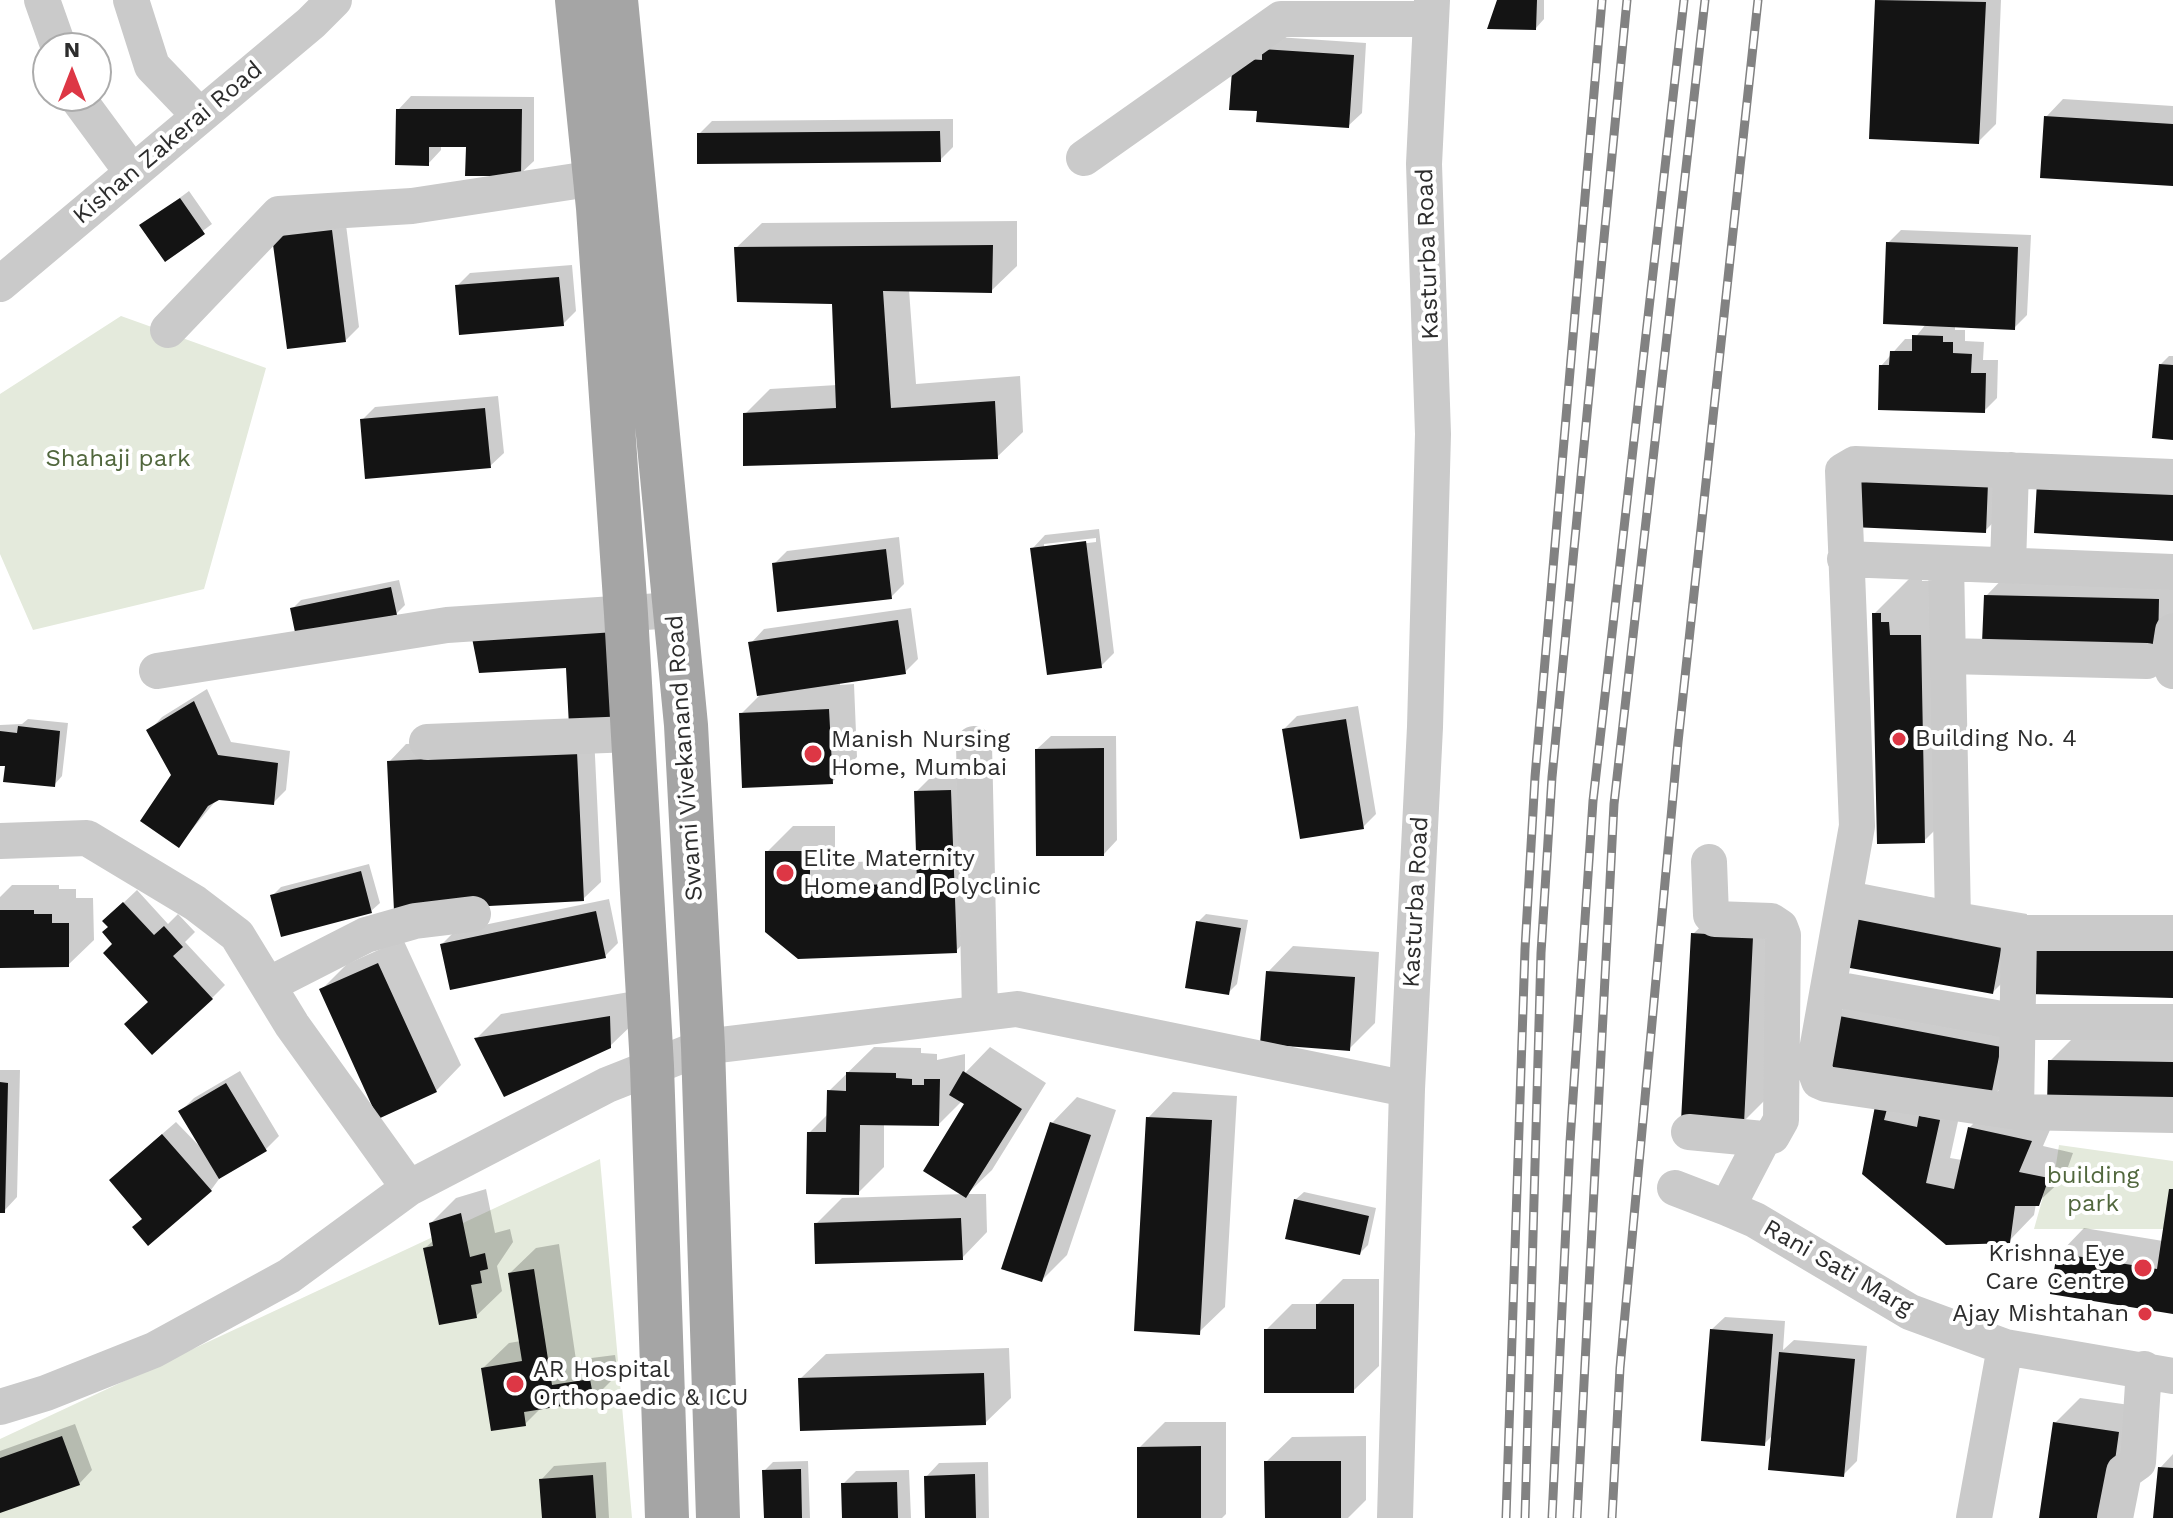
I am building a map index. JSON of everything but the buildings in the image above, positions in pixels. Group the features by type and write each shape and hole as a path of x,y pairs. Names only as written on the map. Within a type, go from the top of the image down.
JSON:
{"main road":[{"name":"Swami Vivekanand Road","path":"577,0 613,174 675,610 686,725 703,1047 718,1518"},
{"name":"Swami Vivekanand Road","path":"616,0 613,174 626,614 652,1066 667,1518"}],"street":[{"path":"42,0 53,32"},
{"path":"131,0 152,66 192,107"},
{"name":"Kishan Zakerai Road","path":"0,284 192,107 334,0"},
{"path":"1084,158 1281,19 1431,9"},
{"name":"Kasturba Road","path":"1395,1518 1407,1089 1425,713 1433,434 1424,164 1431,9"},
{"path":"88,112 127,164"},
{"path":"168,330 279,214 412,206 613,174"},
{"path":"2173,477 1848,465 1841,481 1857,826 1847,899 1814,1067 1819,1081 2016,1112 2173,1115"},
{"path":"2008,565 2011,470"},
{"path":"1845,559 2173,572"},
{"path":"1946,563 1953,920"},
{"path":"157,671 447,625 675,610"},
{"path":"1948,656 2160,666 2170,650 2173,631"},
{"path":"427,742 632,734"},
{"path":"974,744 980,1013"},
{"path":"0,841 87,838 195,903 237,935 268,985 409,1188"},
{"path":"1689,1132 1763,1139 1772,1136 1781,1120 1783,935 1780,927 1771,921 1715,919 1711,915 1709,862"},
{"path":"1847,899 2019,933 2173,933"},
{"path":"268,985 366,935 415,921 473,914"},
{"path":"2016,1112 2019,933"},
{"path":"1829,988 2018,1022 2173,1022"},
{"path":"0,1407 46,1393 154,1350 289,1276 409,1188 607,1085 703,1047 1017,1009 1407,1089"},
{"path":"1727,1208 1763,1139"},
{"name":"Rani Sati Marg","path":"1675,1188 1755,1220 1910,1312 2005,1347 2158,1372"},
{"path":"1974,1518 2005,1347"},
{"path":"2115,1518 2124,1472 2138,1462 2158,1372"}],"green space":[{"name":"Shahaji park","path":"121,316 266,368 204,589 33,630 0,554 0,394"},
{"name":"building park","path":"2059,1145 2173,1161 2173,1229 2034,1229 2046,1186 2055,1171"},
{"path":"600,1159 632,1518 0,1518 0,1439"}],"railway":[{"path":"1506,1518 1525,949 1535,777 1602,0"},
{"path":"1525,1518 1541,953 1552,777 1627,0"},
{"path":"1552,1518 1570,1142 1593,801 1684,0"},
{"path":"1577,1518 1614,804 1705,0"},
{"path":"1612,1518 1620,1368 1678,742 1758,0"}],"place":[{"name":"Building No. 4","path":"1899,739"},
{"name":"Manish Nursing Home, Mumbai","path":"813,754"},
{"name":"Elite Maternity Home and Polyclinic","path":"785,873"},
{"name":"Krishna Eye Care Centre","path":"2143,1268"},
{"name":"Ajay Mishtahan","path":"2145,1314"},
{"name":"AR Hospital Orthopaedic & ICU","path":"515,1384"}]}
